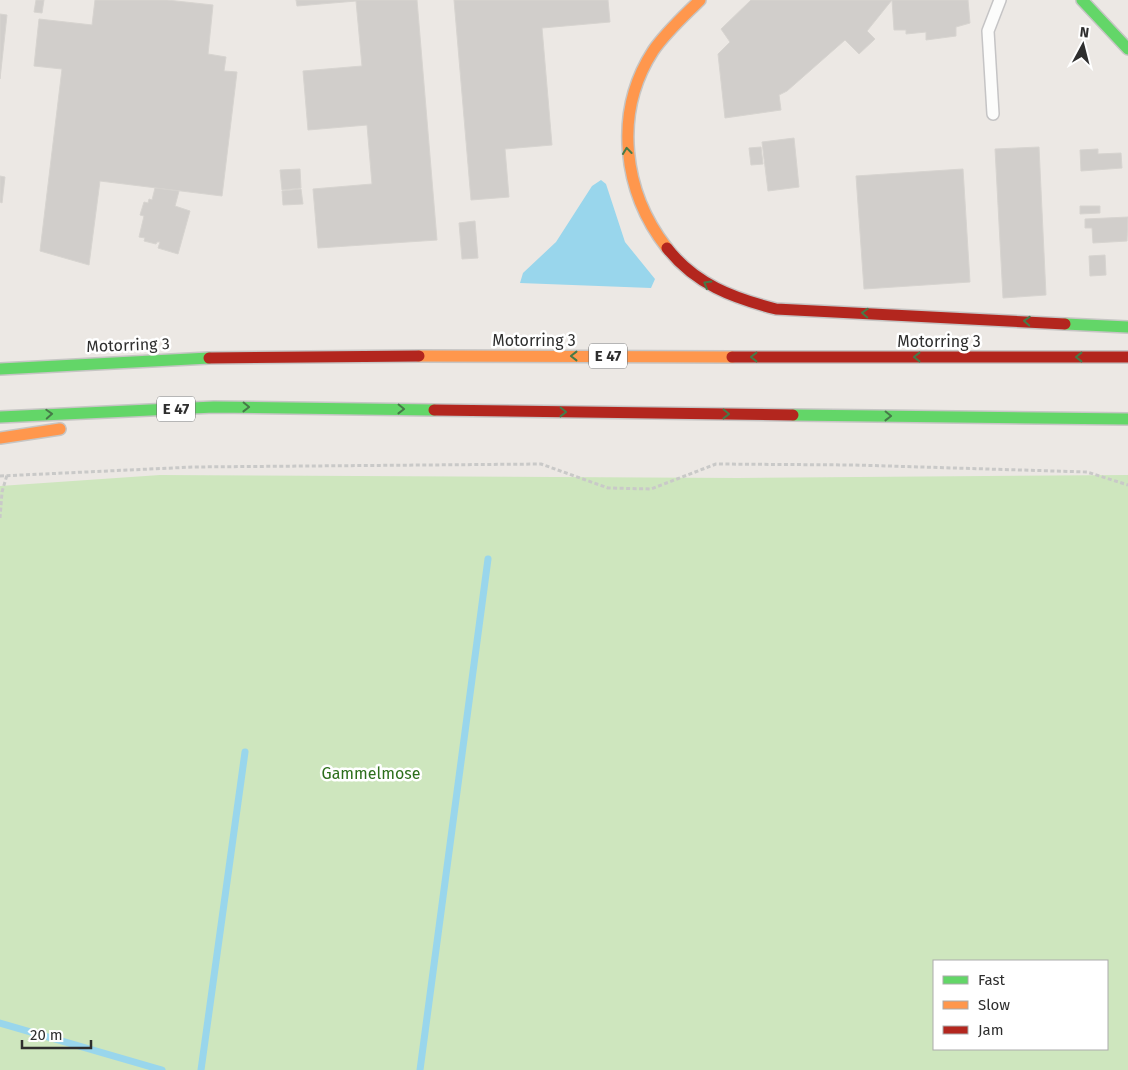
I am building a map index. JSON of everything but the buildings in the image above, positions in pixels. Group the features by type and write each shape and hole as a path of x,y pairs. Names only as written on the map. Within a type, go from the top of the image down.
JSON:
{"main road":[{"path":"700,0 652,53 632,98 626,145 634,193 646,219 655,236 687,272 729,297 776,309 1128,327"},
{"path":"1082,0 1128,50"},
{"path":"30,355 89,363"},
{"name":"Motorring 3","path":"0,369 89,363 268,356 1128,357"},
{"path":"90,425 214,407"},
{"name":"E 47","path":"0,416 214,407 1128,419"},
{"path":"0,438 70,428"}],"lane":[{"path":"993,114 988,31 1000,0"}],"path":[{"path":"0,476 193,467 541,464 608,488 651,489 716,464 855,465 1088,472 1128,485"},
{"path":"0,518 2,492 7,475"}],"green space":[{"name":"Gammelmose","path":"160,475 738,478 1128,475 1128,1070 0,1070 0,486"}],"water":[{"path":"601,180 606,184 625,242 655,279 651,288 520,283 523,273 556,242 592,186"}],"waterway":[{"path":"420,1070 488,559"},
{"path":"201,1070 245,752"},
{"path":"0,1023 162,1070"}],"traffic: fast":[{"path":"1082,0 1128,49"},
{"path":"1065,324 1128,327"},
{"path":"0,369 209,358"},
{"path":"0,417 214,407 434,410"},
{"path":"793,415 1128,419"}],"traffic: slow":[{"path":"667,248 652,226 641,202 633,177 628,152 628,126 632,100 640,75 653,51 669,31 700,0"},
{"path":"419,356 732,357"},
{"path":"0,438 60,429"}],"traffic: jam":[{"path":"667,248 690,271 716,288 745,300 776,309 1065,324"},
{"path":"209,358 419,356"},
{"path":"732,357 1128,357"},
{"path":"434,410 793,415"}]}
